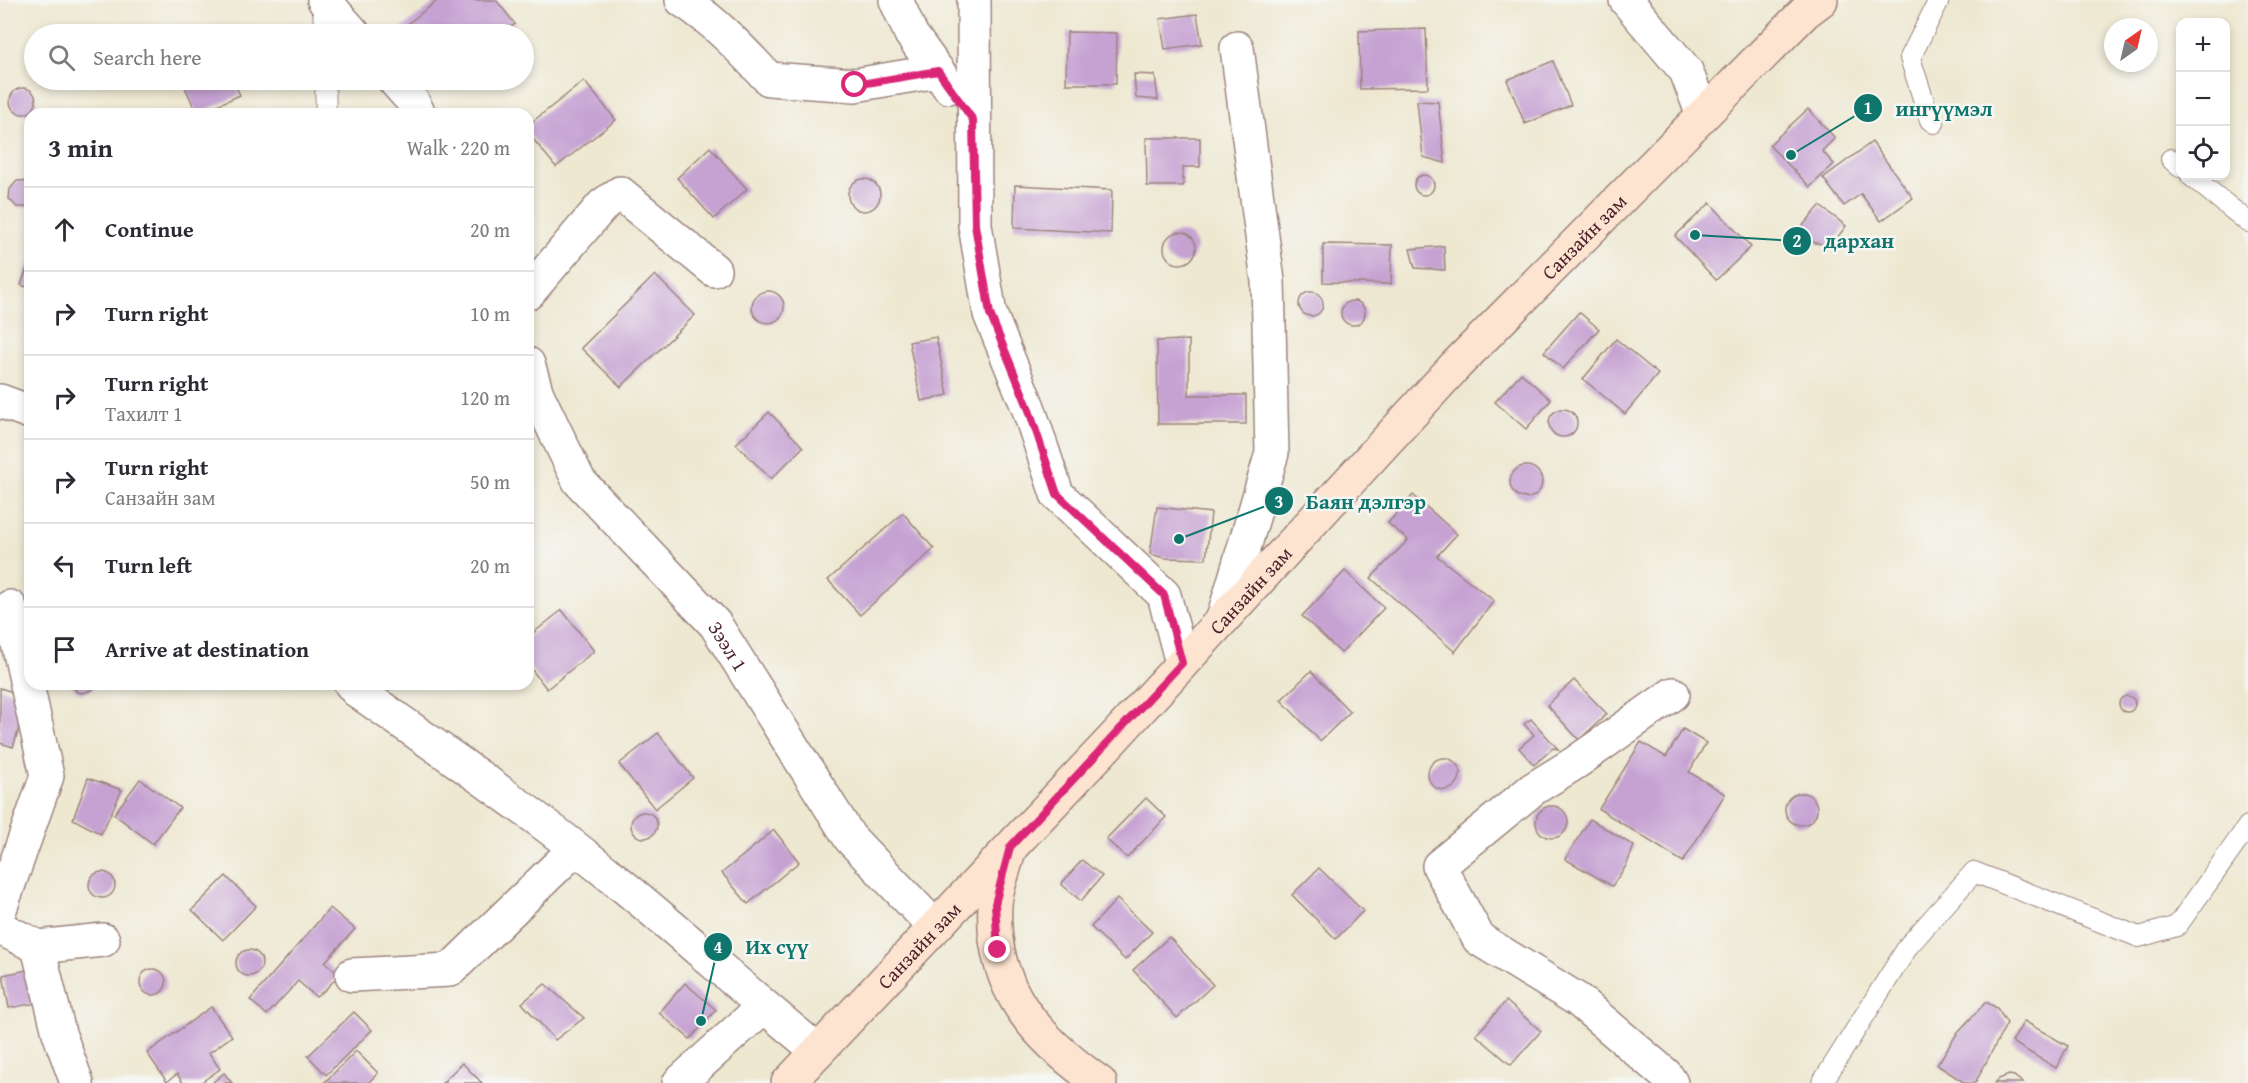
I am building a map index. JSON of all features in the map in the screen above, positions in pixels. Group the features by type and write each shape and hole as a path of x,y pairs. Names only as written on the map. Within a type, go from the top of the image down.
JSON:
{"main road":[{"name":"Санзайн зам","path":"788,1083 1223,619 1456,365 1805,12 1821,0"},
{"path":"1010,847 995,904 998,950 1011,994 1036,1030 1071,1063 1100,1083"}],"street":[{"path":"324,0 345,24"},
{"path":"682,0 727,34 769,80 855,85 938,71"},
{"path":"896,0 911,34 973,120"},
{"path":"974,0 975,225 990,314 1028,407 1057,494 1164,595 1182,663"},
{"path":"1626,0 1686,71 1703,115"},
{"path":"1223,619 1272,453 1268,281 1237,48"},
{"path":"403,90 416,108"},
{"path":"534,286 603,205 620,193 714,270"},
{"name":"Зээл 1","path":"534,384 579,481 715,624 850,838 936,927"},
{"path":"10,607 24,671"},
{"path":"0,909 47,776 28,690"},
{"path":"356,690 475,773 616,880 763,1007 818,1051"},
{"path":"1671,1083 1666,1075 1578,1000 1479,939 1439,866 1533,789 1575,763 1673,694"},
{"path":"352,975 450,970 575,849"},
{"path":"0,928 38,947 103,940"},
{"path":"38,947 60,1033 77,1083"},
{"path":"679,1083 763,1007"}],"lane":[{"path":"324,0 324,24"},
{"path":"1934,123 1930,120 1910,58 1939,0"},
{"path":"325,90 326,108"},
{"path":"2196,180 2248,222"},
{"path":"1822,1083 1909,945 1974,872 2139,937 2177,926 2248,826"}],"building":[{"path":"438,0 496,0 515,24 408,24"},
{"path":"1197,14 1202,44 1165,49 1160,19"},
{"path":"1426,29 1428,88 1360,89 1359,31"},
{"path":"1067,32 1117,33 1116,84 1066,84"},
{"path":"1553,61 1571,105 1525,124 1507,80"},
{"path":"1134,74 1155,75 1158,100 1136,98"},
{"path":"584,81 616,120 556,167 534,140 534,120"},
{"path":"18,89 29,90 35,96 35,106 24,108 24,114 18,113 11,106 11,96"},
{"path":"186,90 238,90 240,95 211,108 194,108"},
{"path":"1417,101 1438,102 1445,163 1423,157"},
{"path":"1808,109 1835,138 1822,151 1834,164 1810,187 1769,145"},
{"path":"1146,138 1200,138 1200,167 1183,167 1183,186 1147,186"},
{"path":"1872,142 1913,198 1881,221 1861,194 1844,206 1823,178"},
{"path":"710,147 747,189 714,219 677,178"},
{"path":"1420,175 1428,175 1434,181 1434,189 1428,195 1420,195 1414,189 1414,181"},
{"path":"864,179 875,184 880,195 875,206 864,211 853,206 848,195 853,184"},
{"path":"17,181 24,181 24,207 17,207 9,199 10,189"},
{"path":"1015,185 1112,190 1111,233 1014,228"},
{"path":"1710,203 1751,247 1716,280 1675,236"},
{"path":"1820,206 1846,226 1832,245 1815,243 1798,231"},
{"path":"1180,232 1191,237 1196,248 1191,259 1180,264 1169,259 1164,248 1169,237"},
{"path":"1323,244 1392,245 1391,284 1323,282"},
{"path":"1444,246 1445,270 1415,268 1410,249"},
{"path":"655,275 695,315 621,387 581,348"},
{"path":"768,291 779,296 784,307 779,318 768,323 757,318 752,307 757,296"},
{"path":"1311,292 1320,295 1323,304 1320,313 1311,316 1302,313 1299,304 1302,295"},
{"path":"1353,301 1362,304 1365,313 1362,322 1353,325 1344,322 1341,313 1344,304"},
{"path":"1579,312 1599,329 1563,369 1544,352"},
{"path":"936,337 948,395 921,401 909,342"},
{"path":"1616,339 1658,374 1625,414 1583,379"},
{"path":"1189,340 1189,395 1246,395 1246,424 1158,424 1157,341"},
{"path":"1521,373 1551,400 1526,429 1495,402"},
{"path":"1563,409 1573,413 1577,423 1573,433 1563,437 1553,433 1549,423 1553,413"},
{"path":"769,412 803,447 771,479 736,444"},
{"path":"1526,466 1537,471 1542,482 1537,493 1526,498 1515,493 1510,482 1515,471"},
{"path":"1413,495 1457,534 1437,556 1494,601 1455,652 1371,578 1408,540 1388,523"},
{"path":"1157,507 1211,513 1206,559 1165,558 1150,554"},
{"path":"903,513 934,549 860,615 828,580"},
{"path":"1345,571 1384,608 1341,653 1302,616"},
{"path":"562,610 594,651 547,689 534,673 534,632"},
{"path":"1311,671 1350,712 1320,741 1281,700"},
{"path":"1574,680 1607,714 1579,740 1547,705"},
{"path":"0,688 29,697 13,747 0,743"},
{"path":"75,690 92,690 83,693"},
{"path":"2124,696 2130,696 2135,704 2133,710 2124,712 2119,707 2119,701"},
{"path":"1531,719 1558,749 1553,748 1534,765 1519,748 1534,735 1524,724"},
{"path":"1683,729 1706,743 1689,772 1725,794 1683,862 1599,809 1641,742 1666,757"},
{"path":"658,733 693,778 655,809 619,764"},
{"path":"1444,758 1455,763 1460,774 1455,785 1444,790 1433,785 1428,774 1433,763"},
{"path":"88,778 122,790 101,834 73,819"},
{"path":"140,779 180,808 153,844 114,814"},
{"path":"1801,793 1812,798 1817,809 1812,820 1801,825 1790,820 1785,809 1790,798"},
{"path":"1146,798 1166,817 1127,858 1106,839"},
{"path":"1552,806 1563,811 1568,822 1563,833 1552,838 1541,833 1536,822 1541,811"},
{"path":"644,812 654,815 657,825 654,835 644,838 634,835 631,825 634,815"},
{"path":"1590,819 1634,846 1626,866 1612,886 1565,859"},
{"path":"774,830 799,862 748,904 722,873"},
{"path":"1082,860 1102,876 1081,901 1061,884"},
{"path":"1319,868 1363,911 1336,939 1292,895"},
{"path":"102,872 111,876 115,885 111,894 102,898 93,894 89,885 93,876"},
{"path":"226,876 256,906 223,940 192,910"},
{"path":"1117,899 1152,932 1125,960 1091,927"},
{"path":"330,908 355,929 325,962 339,975 316,997 298,981 267,1015 250,1000"},
{"path":"1169,937 1213,985 1177,1018 1133,970"},
{"path":"249,950 258,954 262,963 258,972 249,976 240,972 236,963 240,954"},
{"path":"37,968 43,1002 9,1008 3,975"},
{"path":"153,969 163,972 166,982 163,992 153,995 143,992 140,982 143,972"},
{"path":"685,983 716,1010 690,1039 659,1013"},
{"path":"545,984 584,1018 555,1040 522,1003"},
{"path":"1506,1001 1541,1031 1511,1065 1476,1035"},
{"path":"1986,1002 1997,1008 2007,1023 1975,1083 1965,1083 1937,1065 1958,1032"},
{"path":"211,1007 232,1036 209,1053 220,1069 200,1083 183,1083 177,1074 167,1082 147,1053"},
{"path":"354,1012 372,1030 326,1075 308,1056"},
{"path":"2024,1021 2068,1046 2056,1068 2012,1042"},
{"path":"356,1051 378,1073 368,1083 324,1083"},
{"path":"462,1063 482,1083 442,1083"},
{"path":"224,1073 232,1083 212,1083"},
{"path":"2009,1075 2023,1083 1995,1083 1999,1079"}],"place":[{"name":"ингүүмэл","path":"1791,155"},
{"name":"дархан","path":"1695,235"},
{"name":"Баян дэлгэр","path":"1179,539"},
{"name":"Их сүү","path":"701,1021"}],"route":[{"path":"855,85 938,71 973,120 975,225 990,314 1028,407 1057,494 1164,595 1182,663 1010,847 995,904 998,950"}]}
